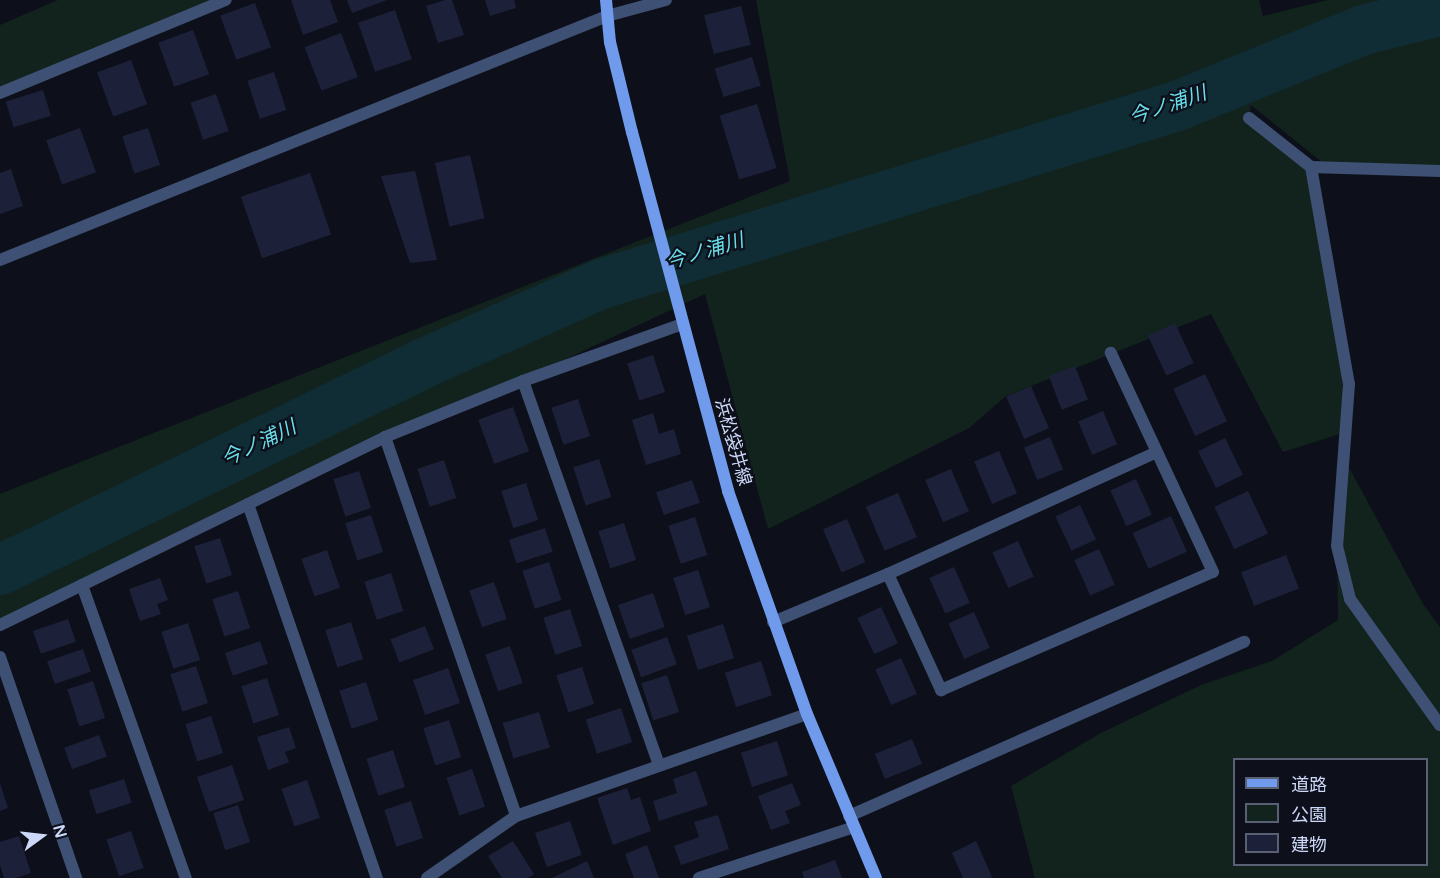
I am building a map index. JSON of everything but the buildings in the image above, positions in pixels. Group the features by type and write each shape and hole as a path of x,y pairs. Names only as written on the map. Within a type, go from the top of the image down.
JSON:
{"main road":[{"name":"浜松袋井線","path":"606,0 610,42 670,281 728,491 807,714 876,878"}],"street":[{"path":"0,93 226,0"},
{"path":"0,260 607,16 666,0"},
{"path":"1249,118 1311,167 1440,171"},
{"path":"1311,167 1349,384 1337,546 1350,599 1440,725"},
{"path":"0,626 385,437 523,381 682,324"},
{"path":"888,574 942,690 1213,572 1111,353"},
{"path":"523,381 659,766"},
{"path":"385,437 516,816"},
{"path":"773,622 888,574 1157,452"},
{"path":"248,504 376,878"},
{"path":"82,585 186,878"},
{"path":"699,878 851,821 1244,642"},
{"path":"0,657 76,878"},
{"path":"427,878 516,816 807,714"}],"green space":[{"path":"58,0 213,0 0,90 0,25"},
{"path":"756,0 1259,0 1263,16 1328,0 1440,0 1440,171 1328,167 1251,105 1249,118 1311,167 1336,307 1346,432 1283,452 1211,314 1006,396 969,428 768,529 705,294 0,623 0,494 790,181"},
{"path":"1346,462 1423,604 1440,627 1440,878 1035,878 1011,786 1101,733 1201,685 1272,661 1338,620 1337,546"}],"waterway":[{"name":"今ノ浦川","path":"0,570 422,364 601,284 1177,106 1363,30 1440,11"}]}
